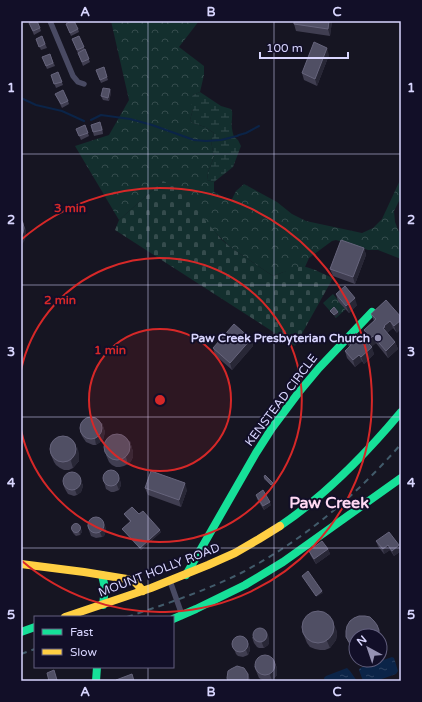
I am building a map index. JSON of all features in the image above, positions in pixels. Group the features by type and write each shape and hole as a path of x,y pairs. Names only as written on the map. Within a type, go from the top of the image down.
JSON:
{"street":[{"path":"50,21 73,76 78,82 84,84"},
{"name":"KENSTEAD CIRCLE","path":"186,575 272,428 319,368 372,312"},
{"name":"MOUNT HOLLY ROAD","path":"68,616 186,575 217,562 269,532 299,512 349,470 374,444 401,412"},
{"path":"174,619 245,585 283,562 401,478"},
{"path":"21,564 127,579 136,583 142,591"},
{"path":"102,575 104,588 103,605"},
{"path":"170,581 182,615"},
{"path":"21,632 34,627"},
{"path":"96,681 97,668"}],"green space":[{"path":"111,21 199,21 179,47 204,66 204,75 200,92 193,95 193,109 190,120 193,123 205,127 214,133 211,141 214,157 208,172 207,180 214,182 214,192 231,201 236,191 244,184 277,202 292,214 306,221 362,233 373,228 382,219 401,178 401,197 394,211 395,222 399,232 401,233 401,259 378,250 368,250 336,240 332,241 309,258 305,267 293,269 273,276 230,247 163,181 119,220 75,146 109,135 129,100"},
{"path":"200,92 221,106 231,109 233,135 241,146 233,167 214,182 207,180 208,172 214,157 211,141 214,133 205,127 193,123 190,120 193,109 190,100 193,95"},
{"path":"163,181 178,188 221,239 230,247 273,276 294,268 306,267 333,278 295,346 115,230 119,220"},
{"path":"333,294 346,309 336,318 323,303"}],"water":[{"path":"388,658 394,658 398,671 396,674 376,681 363,681 359,670 360,668 388,668"},
{"path":"347,668 357,681 325,681 324,678 326,676"}],"building":[{"path":"37,21 40,28 33,31 29,23"},
{"path":"74,21 78,29 70,33 66,24"},
{"path":"294,21 329,21 328,29 294,24"},
{"path":"42,36 45,44 39,47 36,39"},
{"path":"79,36 84,47 77,50 72,39"},
{"path":"314,42 327,48 315,79 302,73"},
{"path":"85,49 89,59 82,62 78,53"},
{"path":"50,54 53,63 46,66 42,57"},
{"path":"104,67 107,77 100,80 96,70"},
{"path":"58,72 62,82 54,84 51,75"},
{"path":"103,88 110,89 108,98 101,96"},
{"path":"63,90 68,101 61,104 55,94"},
{"path":"100,122 102,130 93,132 91,125"},
{"path":"85,125 88,133 79,136 76,129"},
{"path":"21,219 24,228 21,236"},
{"path":"341,240 364,248 353,277 330,269"},
{"path":"345,286 355,298 346,306 336,294"},
{"name":"Paw Creek Presbyterian Church","path":"386,300 401,317 401,320 394,326 390,321 383,328 395,342 386,351 373,336 367,342 372,347 361,357 359,355 353,360 345,351 351,345 347,341 356,333 364,341 369,336 364,330 376,319 371,314"},
{"path":"334,307 338,312 334,315 330,311"},
{"path":"234,324 251,339 230,363 213,348"},
{"path":"91,417 99,420 102,428 99,436 91,439 83,436 80,428 83,420"},
{"path":"117,434 126,438 130,447 126,456 117,460 108,456 104,447 108,438"},
{"path":"63,436 72,440 76,449 72,458 63,462 54,458 50,449 54,440"},
{"path":"111,470 117,472 119,478 117,484 111,486 105,484 103,478 105,472"},
{"path":"151,471 185,483 179,500 145,488"},
{"path":"72,472 78,475 81,481 78,487 72,490 66,487 63,481 66,475"},
{"path":"265,475 273,483 271,485 264,477"},
{"path":"263,490 270,502 263,506 256,495"},
{"path":"132,507 139,514 143,511 160,530 140,548 122,529 131,521 124,514"},
{"path":"96,517 102,519 104,525 102,531 96,533 90,531 88,525 90,519"},
{"path":"76,523 81,528 76,533 71,528"},
{"path":"389,532 399,545 392,551 388,545 383,549 376,541"},
{"path":"322,541 328,549 314,559 309,551"},
{"path":"308,571 322,591 316,596 302,576"},
{"path":"315,611 321,611 331,618 334,627 333,633 327,640 321,643 315,643 305,636 302,630 302,624 309,614"},
{"path":"359,616 370,617 378,628 348,628 348,640 346,637 347,626 354,618"},
{"path":"257,628 263,628 267,632 267,638 263,642 257,642 253,638 253,632"},
{"path":"240,636 246,638 248,644 246,650 240,652 234,650 232,644 234,638"},
{"path":"261,655 269,655 275,661 275,669 269,675 261,675 255,669 255,661"},
{"path":"237,666 244,668 248,674 248,681 228,681 228,671"},
{"path":"54,670 57,680 49,681 47,673"},
{"path":"132,674 134,681 116,681 116,680"}],"waterway":[{"path":"21,98 36,105 62,111 84,121"},
{"path":"91,120 101,115 130,119 194,140 206,141 221,140 237,136 259,126"}],"railway":[{"path":"130,616 185,597 227,580 285,547 307,532 347,499 366,482 401,444"},
{"path":"21,654 34,649"}],"traffic: fast":[{"path":"186,575 272,428 319,368 372,312"},
{"path":"280,526 297,514 344,474 401,412"},
{"path":"174,619 245,585 283,562 401,478"},
{"path":"102,575 105,588 103,605"},
{"path":"21,632 34,627"},
{"path":"96,681 97,668"}],"traffic: slow":[{"path":"68,616 151,588 208,565 235,553 280,526"},
{"path":"21,564 127,579 136,583 143,591"}],"place":[{"name":"Paw Creek Presbyterian Church","path":"378,338"}],"district":[{"name":"Paw Creek","path":"329,502"}]}
